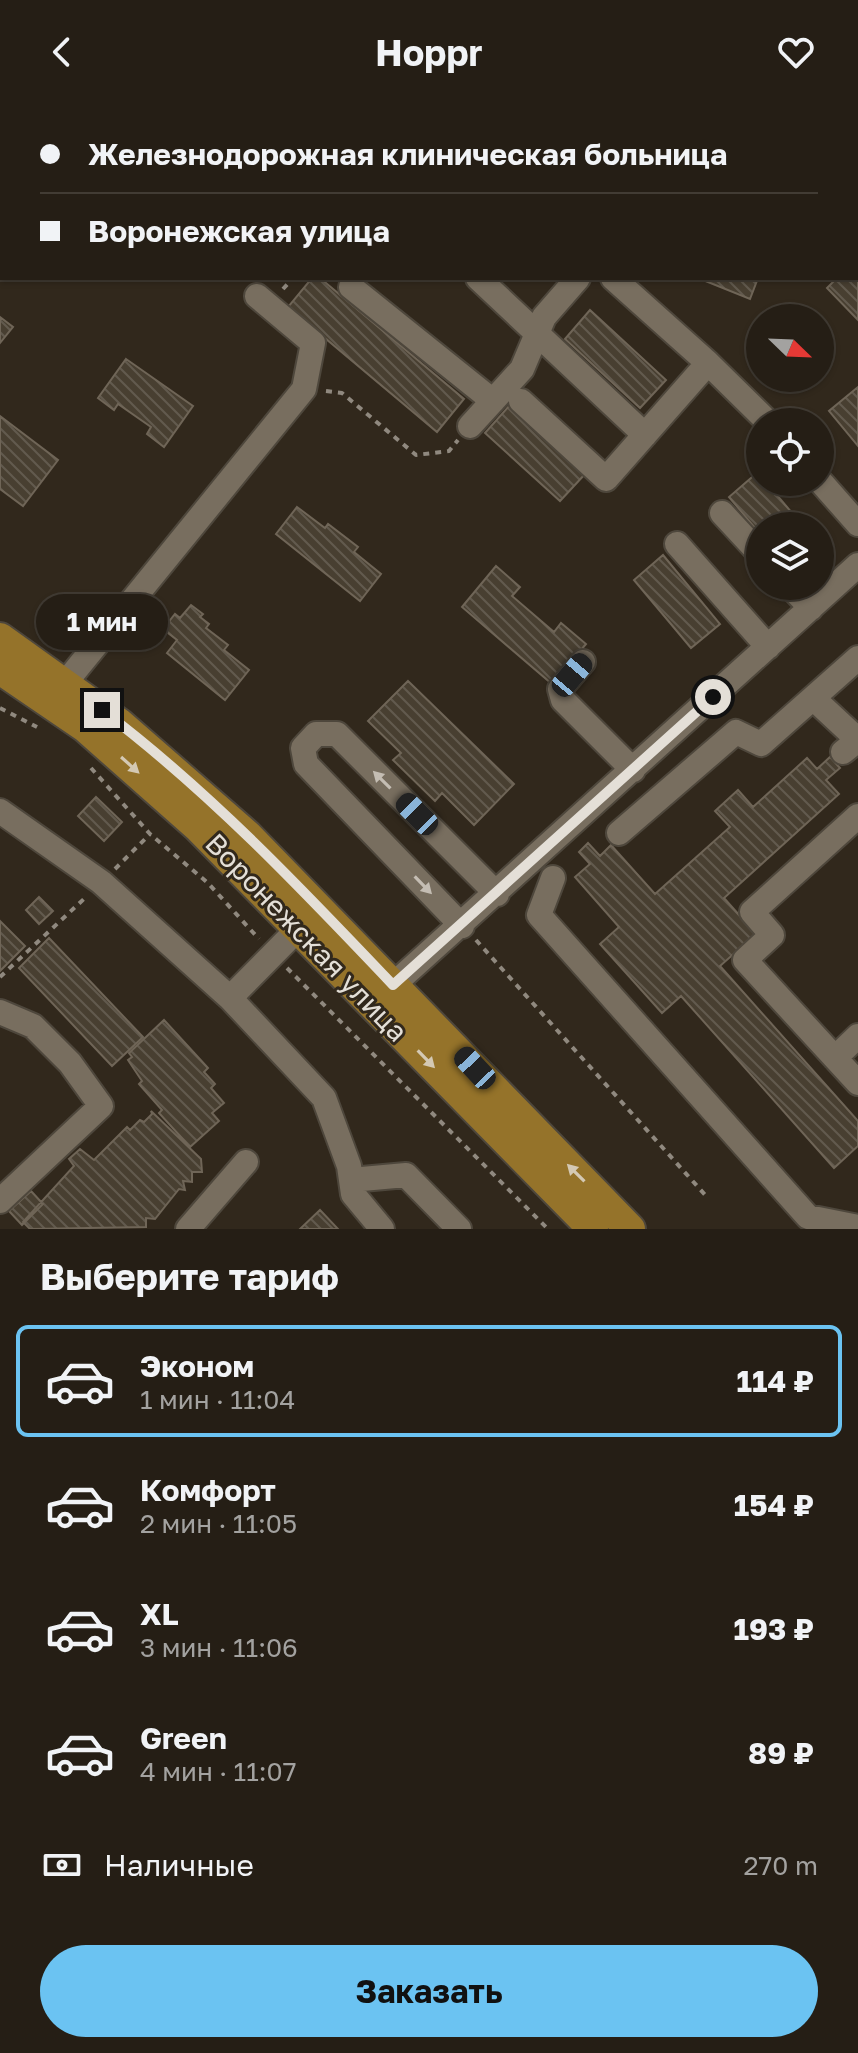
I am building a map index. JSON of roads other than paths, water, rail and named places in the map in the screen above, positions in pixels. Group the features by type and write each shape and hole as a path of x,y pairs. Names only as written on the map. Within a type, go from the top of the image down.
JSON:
{"main road":[{"name":"Воронежская улица","path":"0,638 114,751 187,817 593,1229"},
{"name":"Воронежская улица","path":"0,669 57,692 194,786 284,872 630,1229"}],"street":[{"path":"480,280 645,435"},
{"path":"470,426 522,369 539,335 544,317 576,280"},
{"path":"615,280 754,408"},
{"path":"351,287 493,401"},
{"path":"57,692 304,389 313,343 257,296"},
{"path":"521,401 606,479 708,363"},
{"path":"833,496 858,524"},
{"path":"722,513 746,539"},
{"path":"677,544 768,647"},
{"path":"393,985 462,926 858,565"},
{"path":"803,600 811,608"},
{"path":"619,833 736,732 761,744 858,658"},
{"path":"583,662 560,689 563,700 633,770"},
{"path":"813,698 858,740 843,752"},
{"path":"462,926 306,764 303,748 316,734 337,734 497,894"},
{"path":"0,811 101,882 230,998 324,1098 353,1194 382,1229"},
{"path":"858,816 752,912 772,935 745,960 858,1083"},
{"path":"553,878 539,915 808,1217 858,1227"},
{"path":"230,998 298,929"},
{"path":"0,1012 33,1026 70,1063 101,1106 0,1201"},
{"path":"835,1058 858,1036"},
{"path":"188,1229 246,1162"},
{"path":"351,1180 406,1175 459,1229"}]}
